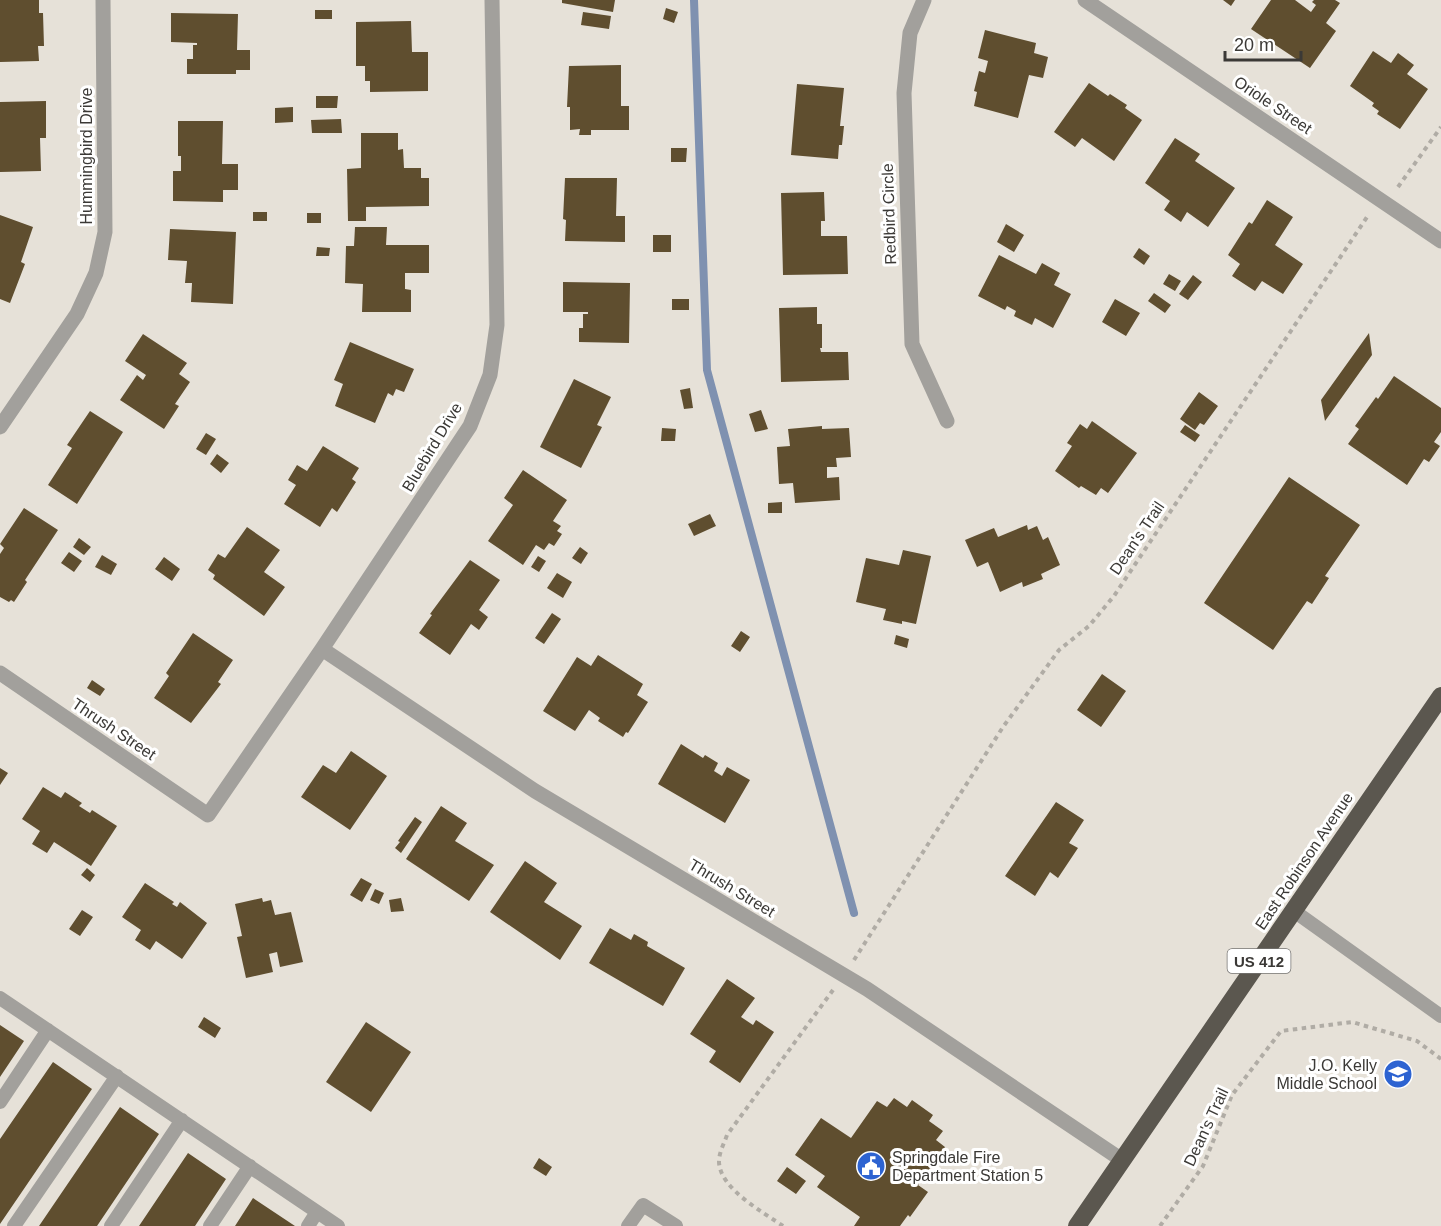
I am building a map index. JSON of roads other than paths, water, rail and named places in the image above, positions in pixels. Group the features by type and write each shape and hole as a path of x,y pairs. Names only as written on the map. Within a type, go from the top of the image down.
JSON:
{"highway":[{"name":"East Robinson Avenue","path":"1077,1226 1441,696"}],"street":[{"name":"Hummingbird Drive","path":"0,428 77,314 96,273 105,232 103,0"},
{"name":"Bluebird Drive","path":"208,815 322,649 470,426 490,375 497,324 492,0"},
{"name":"Redbird Circle","path":"924,0 910,33 904,93 912,344 947,421"},
{"name":"Oriole Street","path":"1085,0 1441,241"},
{"name":"Thrush Street","path":"322,649 535,791 867,989 1122,1160"},
{"name":"Thrush Street","path":"0,673 208,815"}],"lane":[{"path":"1294,911 1441,1016"},
{"path":"0,998 338,1226"},
{"path":"0,1102 48,1030"},
{"path":"14,1226 117,1076"},
{"path":"111,1226 182,1120"},
{"path":"210,1226 250,1166"},
{"path":"628,1226 643,1205 676,1226"},
{"path":"308,1226 317,1212"}],"waterway":[{"path":"694,0 707,370 854,913"}],"place":[{"name":"J.O. Kelly Middle School","path":"1398,1074"},
{"name":"Springdale Fire Department Station 5","path":"871,1166"}]}
